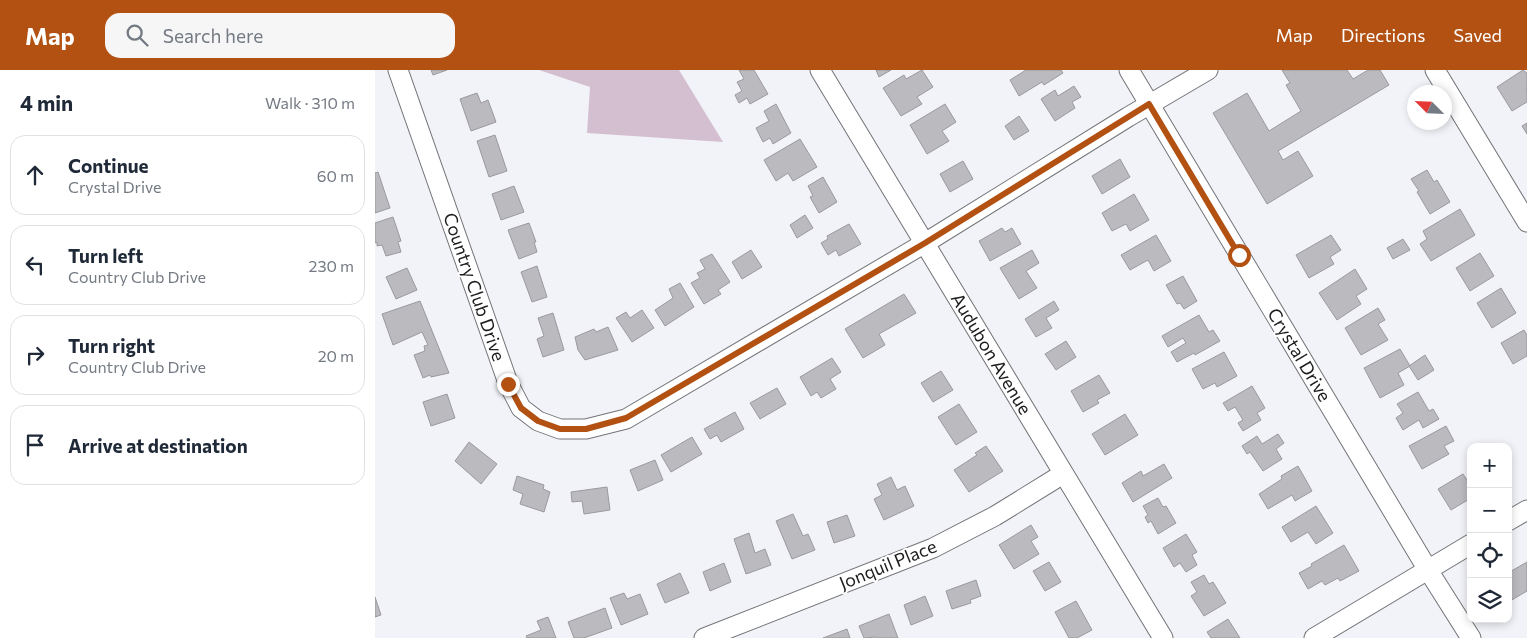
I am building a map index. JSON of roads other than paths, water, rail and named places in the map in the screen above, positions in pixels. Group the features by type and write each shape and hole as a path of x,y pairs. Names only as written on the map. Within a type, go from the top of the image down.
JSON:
{"street":[{"name":"Country Club Drive","path":"398,70 508,384 521,408 538,421 560,429 586,429 626,418 925,243 1207,70"},
{"name":"Audubon Avenue","path":"820,70 1163,638"},
{"name":"Crystal Drive","path":"1129,70 1428,570 1471,638"},
{"path":"1435,70 1527,222"},
{"name":"Jonquil Place","path":"704,638 933,548 995,516 1063,474"},
{"path":"1512,519 1527,510"},
{"path":"1314,638 1467,546"}]}
